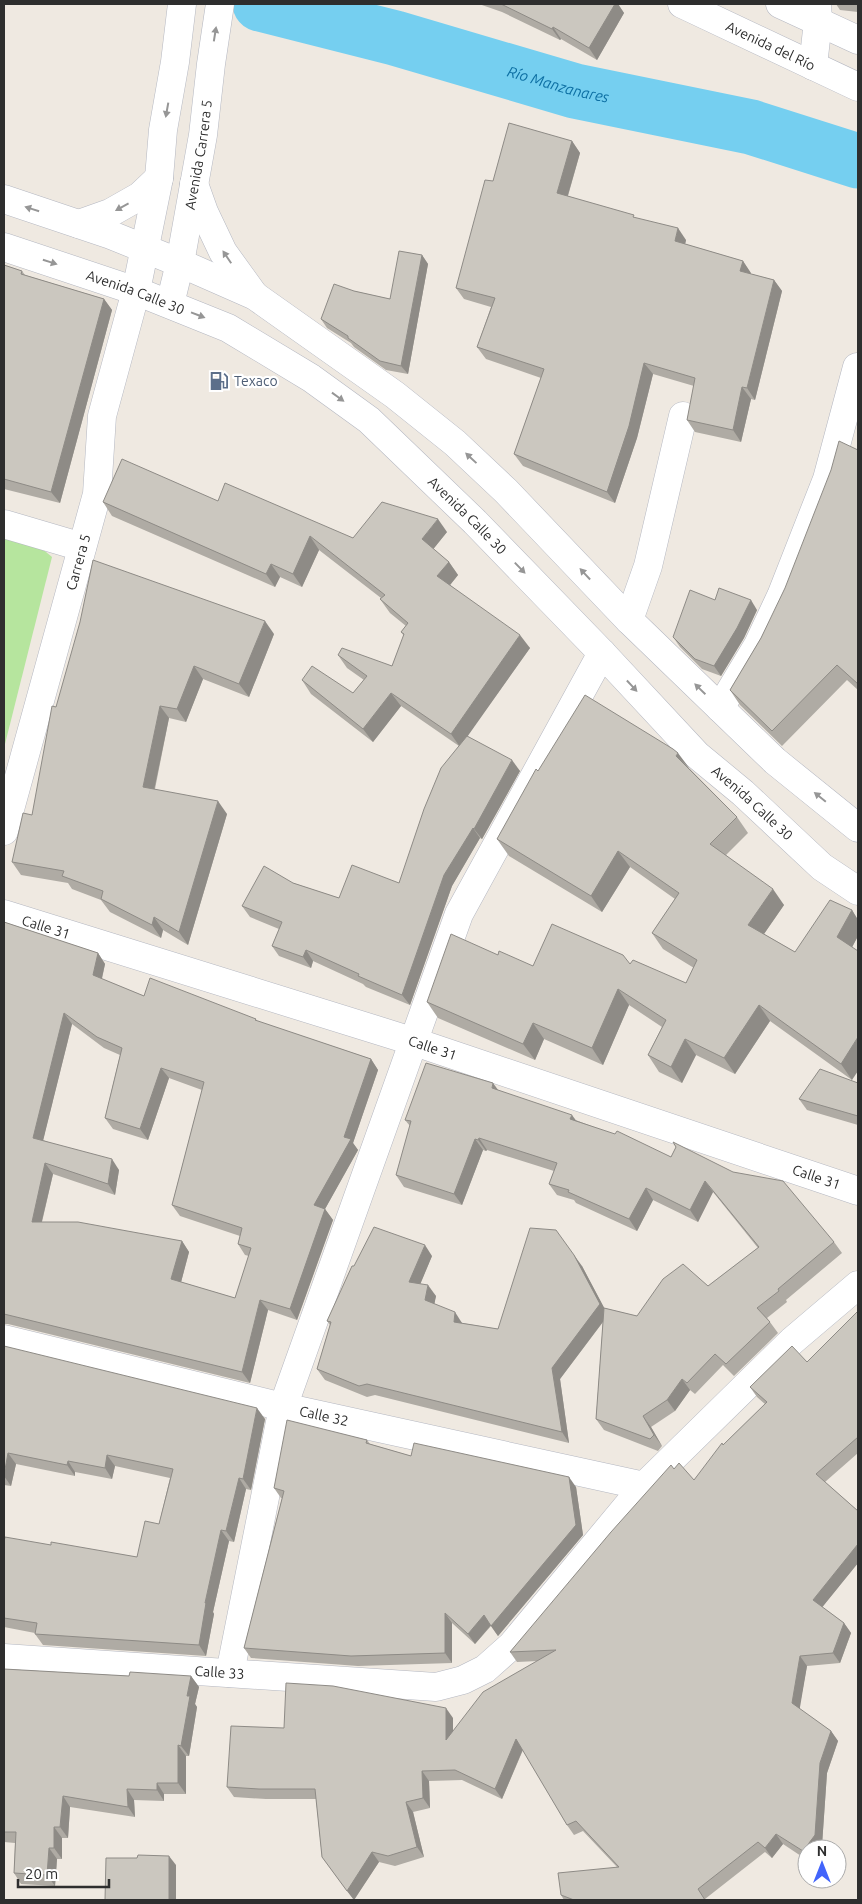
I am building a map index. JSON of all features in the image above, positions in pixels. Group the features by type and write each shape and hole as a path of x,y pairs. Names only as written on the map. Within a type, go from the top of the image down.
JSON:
{"street":[{"path":"136,291 159,178 163,130 175,62 182,4"},
{"name":"Avenida Carrera 5","path":"170,304 180,263 193,182 203,135 220,4"},
{"name":"Avenida del Río","path":"682,4 858,87"},
{"path":"780,4 818,12 858,40"},
{"path":"813,66 818,12"},
{"path":"79,224 110,213 140,196 159,178"},
{"path":"193,182 204,212 223,252 255,296"},
{"path":"4,199 145,248 255,296 395,395 455,443 506,491 629,620 720,708 776,760 858,828"},
{"name":"Avenida Calle 30","path":"4,247 136,291 228,328 311,378 369,420 475,522 602,653 697,755 743,793 822,867 858,891"},
{"name":"Carrera 5","path":"4,831 97,494 102,416 136,291"},
{"path":"720,708 758,645 781,596 827,479 857,367"},
{"path":"629,620 648,566 683,416"},
{"path":"4,524 82,547"},
{"path":"230,1673 283,1407 459,914 602,653"},
{"name":"Calle 31","path":"4,914 414,1042 858,1191"},
{"name":"Calle 33","path":"4,1658 436,1687 463,1680 485,1669 512,1645 644,1486 792,1341 858,1285"},
{"name":"Calle 32","path":"4,1340 283,1407 644,1486"}],"green space":[{"path":"4,534 34,542 52,557 4,748"}],"building":[{"path":"501,4 615,4 589,48 553,27 552,29"},
{"path":"509,123 572,141 557,193 634,215 633,217 678,228 675,241 743,261 740,271 774,280 747,388 742,387 733,430 687,420 695,378 644,363 629,426 607,492 514,454 544,369 477,347 495,298 456,288 485,180 493,181"},
{"path":"399,251 422,255 401,366 380,361 348,338 348,336 321,319 334,284 354,291 390,299"},
{"path":"4,265 22,271 21,274 104,299 51,492 4,479"},
{"path":"839,441 858,450 858,684 837,665 772,731 730,690 761,638 785,588 831,470"},
{"path":"122,459 218,501 225,483 353,538 382,502 438,519 422,539 449,562 437,576 520,635 451,734 391,693 363,729 302,680 312,666 353,693 367,676 338,655 342,648 392,666 404,634 401,632 408,623 380,599 385,595 310,536 293,574 271,564 266,574 103,502"},
{"path":"93,560 265,621 239,684 194,666 177,709 160,706 143,787 218,801 179,932 154,917 152,925 101,899 103,891 62,876 64,871 12,862 23,813 32,815 52,706 56,707 80,622"},
{"path":"719,588 751,600 714,666 695,659 673,637 690,590 715,600"},
{"path":"585,695 678,753 676,756 737,817 710,844 773,889 748,925 795,952 830,900 852,910 837,937 858,951 858,1037 841,1064 759,1005 724,1058 685,1039 671,1067 648,1055 666,1020 618,989 592,1048 533,1023 523,1044 427,1002 451,934 498,955 499,951 533,966 552,924 623,955 630,964 633,960 686,983 697,960 652,933 679,893 618,851 591,896 497,839 536,769 538,771"},
{"path":"467,736 512,760 474,829 444,875 402,995 306,950 303,957 272,946 282,922 242,906 264,866 293,883 339,898 352,865 399,883 424,809 441,768"},
{"path":"4,922 98,953 93,975 144,996 150,978 255,1020 371,1059 344,1137 351,1139 314,1205 325,1209 290,1309 260,1300 242,1372 4,1314","holes":["64,1013 97,1037 122,1048 105,1118 140,1129 161,1068 204,1082 172,1205 242,1228 238,1244 251,1248 235,1298 171,1279 182,1241 78,1222 32,1222 45,1163 108,1184 112,1159 33,1138"]},
{"path":"426,1063 493,1083 492,1088 572,1115 570,1119 615,1134 617,1131 671,1157 676,1147 673,1142 733,1172 783,1181 834,1242 757,1308 770,1322 726,1364 715,1354 687,1383 682,1379 667,1400 643,1416 654,1435 650,1439 596,1419 604,1308 637,1316 663,1279 683,1264 708,1286 759,1247 705,1181 690,1210 646,1188 629,1219 568,1192 569,1190 549,1184 557,1163 479,1138 478,1140 475,1139 454,1194 396,1175 411,1121 405,1120"},
{"path":"820,1069 858,1083 858,1116 799,1099"},
{"path":"374,1227 425,1245 409,1282 428,1285 425,1300 455,1312 454,1322 498,1329 530,1228 556,1230 574,1255 600,1304 552,1368 562,1432 367,1384 359,1386 317,1369 331,1322 327,1321 352,1266 354,1266"},
{"path":"858,1311 858,1437 816,1474 858,1511 858,1544 813,1600 844,1623 833,1653 800,1656 792,1703 831,1731 820,1763 815,1835 812,1839 797,1839 797,1847 776,1834 765,1848 758,1842 698,1889 705,1900 574,1900 561,1895 558,1873 619,1867 576,1821 567,1825 516,1739 495,1789 455,1770 422,1771 423,1798 406,1802 417,1847 388,1856 372,1852 347,1891 322,1857 315,1789 227,1787 231,1726 284,1728 286,1683 333,1686 446,1708 446,1740 483,1692 556,1650 510,1652 611,1532 671,1465 674,1469 679,1463 694,1480 722,1443 723,1445 767,1402 750,1387 792,1346 807,1362"},
{"path":"4,1346 257,1408 243,1479 239,1478 226,1531 221,1530 205,1603 199,1645 35,1634 37,1623 4,1618 5,1537 51,1545 51,1542 137,1557 145,1521 159,1524 173,1469 107,1455 105,1468 68,1461 67,1465 8,1453 4,1475"},
{"path":"287,1420 367,1440 366,1443 411,1456 414,1443 569,1477 576,1525 491,1626 484,1615 468,1634 445,1613 445,1653 351,1656 244,1648 284,1491 274,1488"},
{"path":"4,1669 129,1676 130,1672 191,1676 187,1696 190,1696 181,1746 178,1745 178,1783 157,1783 157,1790 127,1789 128,1807 63,1796 60,1827 54,1827 54,1848 49,1848 47,1875 14,1873 16,1832 4,1832"},
{"path":"138,1855 169,1856 169,1900 105,1900 106,1858 137,1858"}],"waterway":[{"name":"Río Manzanares","path":"260,4 395,38 575,91 751,127 858,161"}],"place":[{"name":"Texaco","path":"219,381"}]}
